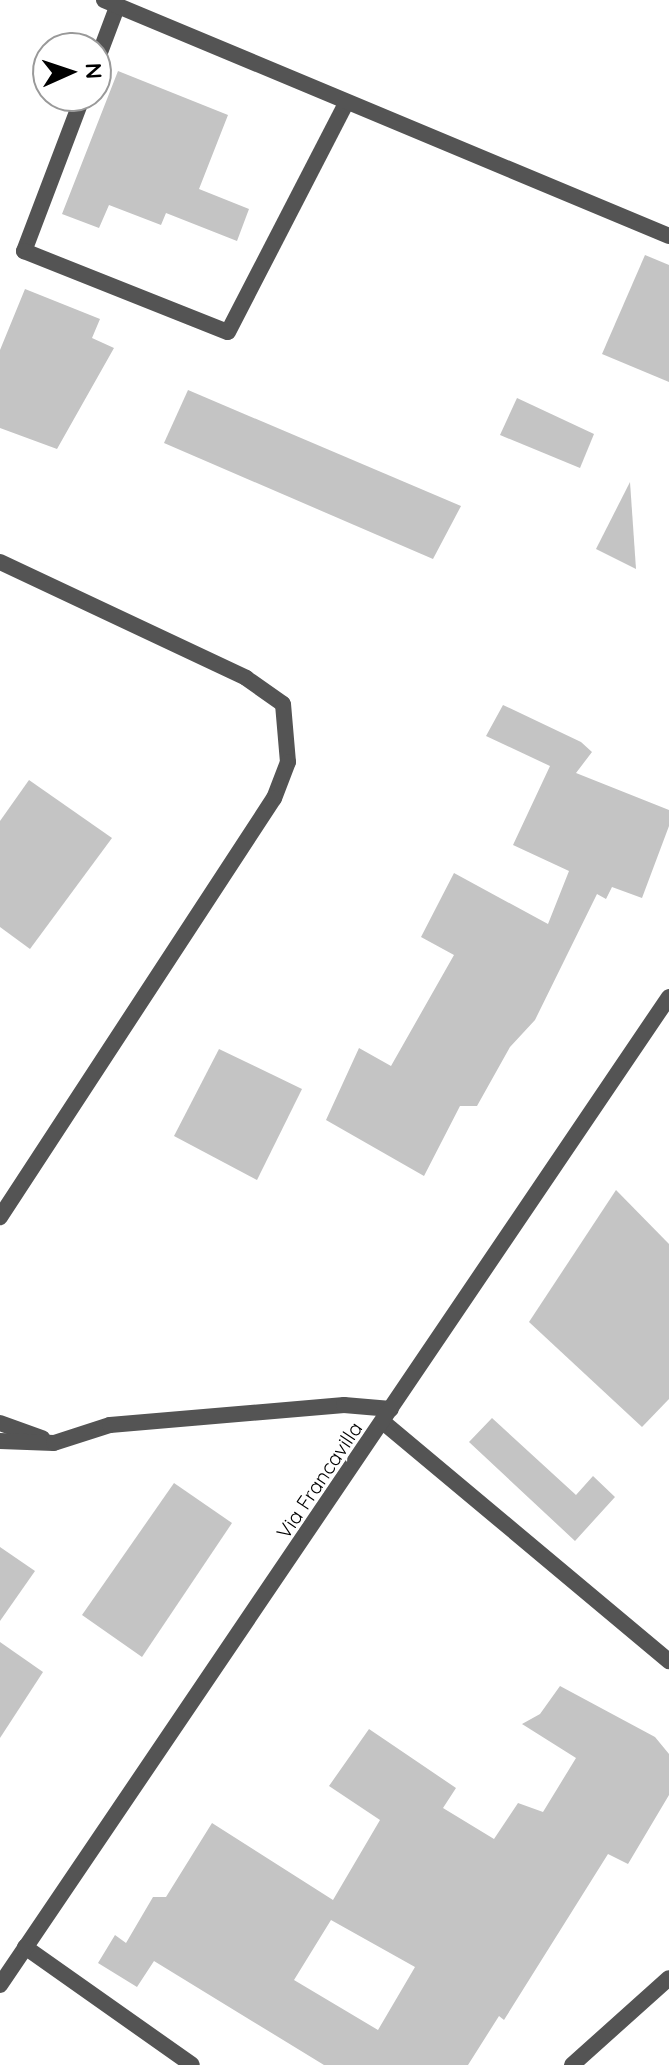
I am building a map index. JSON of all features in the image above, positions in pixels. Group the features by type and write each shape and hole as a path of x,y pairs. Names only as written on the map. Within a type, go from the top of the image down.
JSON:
{"street":[{"path":"104,32 111,4 345,105 669,236"},
{"path":"77,112 24,251 228,332 345,105"},
{"path":"0,562 246,678 283,704 288,762 274,798 0,1217"},
{"name":"Via Francavilla","path":"0,1985 669,997"},
{"path":"0,1441 54,1443 110,1425 344,1405 387,1415 669,1661"},
{"path":"0,1423 54,1443"},
{"path":"25,1947 192,2065"},
{"path":"572,2065 669,1978"}],"building":[{"path":"118,71 228,115 199,189 249,209 237,241 166,213 161,225 109,205 99,228 62,214 102,112 112,112 112,86"},
{"path":"645,255 669,265 669,382 602,354"},
{"path":"25,289 100,319 92,338 114,348 57,449 0,428 0,350"},
{"path":"188,390 461,506 433,559 164,443"},
{"path":"517,398 594,434 580,468 500,435"},
{"path":"630,482 636,569 596,549"},
{"path":"503,705 581,742 592,752 576,773 669,810 669,826 642,898 612,887 606,899 597,894 535,1020 510,1047 477,1106 460,1106 424,1176 326,1120 359,1048 391,1066 454,955 421,937 454,873 548,924 569,871 513,845 550,766 486,736"},
{"path":"29,780 112,838 30,949 0,927 0,821"},
{"path":"219,1049 302,1089 257,1180 174,1136"},
{"path":"616,1190 669,1244 669,1399 642,1427 529,1322"},
{"path":"492,1418 576,1495 593,1476 615,1497 575,1541 469,1442"},
{"path":"174,1483 232,1523 142,1657 82,1615"},
{"path":"0,1547 35,1571 0,1621"},
{"path":"0,1642 43,1672 0,1738"},
{"path":"560,1686 655,1737 669,1754 669,1795 628,1864 608,1854 504,2020 499,2016 468,2065 324,2065 154,1961 137,1987 98,1963 115,1935 126,1943 153,1897 166,1897 212,1823 333,1900 380,1820 329,1786 369,1729 456,1788 443,1808 494,1839 518,1803 543,1812 576,1758 522,1724 540,1714","holes":["331,1920 415,1967 378,2030 294,1980"]}]}
